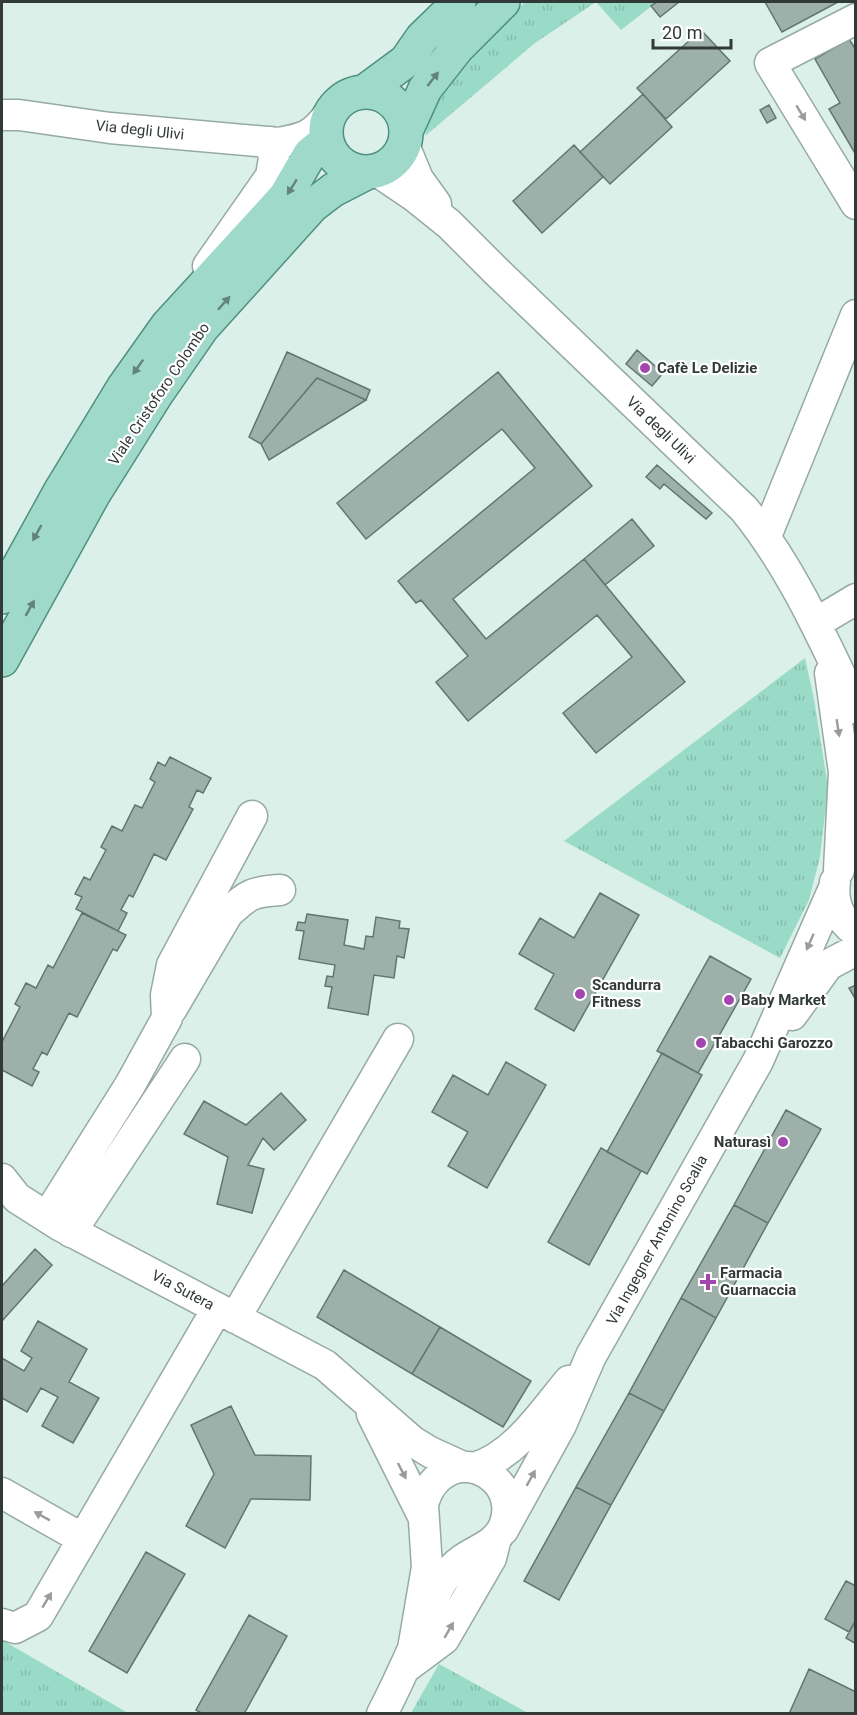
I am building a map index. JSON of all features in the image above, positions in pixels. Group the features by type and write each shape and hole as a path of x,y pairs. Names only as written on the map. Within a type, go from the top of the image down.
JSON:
{"main road":[{"path":"364,92 406,61 422,38 459,2"},
{"path":"405,138 403,115 393,103 380,94 364,92 350,95 338,103 322,136 339,162 353,170 373,172 388,166 398,157 425,89 457,48 503,2"},
{"name":"Viale Cristoforo Colombo","path":"2,597 61,490 123,388 167,326 285,197 322,136"},
{"name":"Viale Cristoforo Colombo","path":"2,660 93,495 157,393 202,328 312,206 333,190 373,172"}],"street":[{"path":"855,19 770,63 855,204"},
{"name":"Via degli Ulivi","path":"2,115 19,115 110,128 275,142"},
{"path":"319,129 322,136 275,142 306,138 319,129"},
{"path":"405,138 418,179 450,224"},
{"path":"167,326 271,176 275,142"},
{"path":"373,172 414,196 450,224"},
{"name":"Via degli Ulivi","path":"450,224 496,272 744,509 766,536 822,636 855,708"},
{"path":"766,536 855,315"},
{"path":"855,599 822,636 844,772 843,870 836,907 855,932"},
{"path":"167,1018 166,995 172,965 252,816"},
{"path":"758,1060 843,870"},
{"path":"59,1225 130,1085 228,913 255,892 280,890"},
{"path":"758,1060 828,965 855,950"},
{"path":"2,1624 15,1628 38,1616 83,1539 398,1039"},
{"path":"59,1225 185,1059"},
{"name":"Via Ingegner Antonino Scalia","path":"591,1356 758,1060"},
{"name":"Via Sutera","path":"2,1179 17,1198 59,1225 325,1365 412,1441 430,1452 469,1467"},
{"path":"409,1658 427,1567 425,1496 435,1479 453,1469 488,1464 509,1450 591,1356"},
{"path":"382,1713 442,1582 459,1562 492,1540 561,1425 591,1356"},
{"path":"365,1400 424,1520 438,1542 450,1549 463,1552 492,1540 508,1508 501,1487 485,1472 469,1467"},
{"path":"5,1503 83,1539"}],"green space":[{"path":"525,2 596,2 535,43 425,136 431,110 467,58"},
{"path":"596,2 657,2 621,30"},
{"path":"805,658 828,787 820,857 809,900 780,958 564,841"},
{"path":"2,1640 128,1713 2,1713"},
{"path":"439,1664 528,1713 411,1713"}],"building":[{"path":"657,2 679,2 660,17 651,6"},
{"path":"765,2 838,2 782,32"},
{"path":"701,30 730,61 666,119 637,88"},
{"path":"849,39 856,50 856,155 829,109 840,103 815,59"},
{"path":"643,94 672,127 610,184 580,152"},
{"path":"769,105 776,118 767,123 760,110"},
{"path":"574,145 603,177 542,233 513,201"},
{"name":"Cafè Le Delizie","path":"637,350 663,373 652,386 626,364"},
{"path":"287,352 370,390 366,400 317,378 261,444 249,437"},
{"path":"498,372 592,486 453,599 486,639 584,559 685,682 596,753 563,713 632,657 597,615 468,721 436,682 468,656 421,600 416,603 398,581 535,468 502,429 366,539 337,503"},
{"path":"317,378 366,400 269,460 261,444"},
{"path":"657,465 712,513 706,519 664,484 660,489 646,477"},
{"path":"632,519 654,546 605,585 584,559"},
{"path":"170,757 211,778 203,793 197,790 189,807 193,809 166,860 154,854 133,897 129,895 121,910 127,913 118,931 76,909 82,897 75,894 84,877 90,880 106,850 101,847 112,826 122,831 135,805 142,808 155,782 150,779 158,762 165,766"},
{"path":"600,893 639,915 574,1031 535,1009 554,974 519,954 540,918 574,938"},
{"path":"82,913 126,935 117,951 113,949 77,1017 69,1013 47,1055 42,1052 33,1069 39,1072 32,1086 2,1070 2,1042 20,1007 15,1004 26,983 36,988 48,965 53,968"},
{"path":"307,914 348,920 344,945 364,949 366,936 373,937 376,917 400,921 399,928 409,929 404,958 397,956 394,978 374,975 368,1015 328,1008 332,987 325,986 327,976 333,977 335,965 299,959 304,931 296,930 298,922 305,923"},
{"path":"710,956 751,979 698,1073 657,1051"},
{"path":"856,985 856,1000 849,988"},
{"path":"662,1053 702,1075 647,1174 607,1152"},
{"path":"506,1062 546,1085 487,1188 448,1166 468,1132 432,1112 453,1075 488,1095"},
{"path":"281,1093 306,1120 274,1150 263,1138 248,1165 264,1169 252,1213 217,1204 228,1157 184,1134 204,1101 246,1125"},
{"path":"786,1110 821,1129 768,1223 734,1205"},
{"path":"601,1148 641,1171 589,1265 548,1242"},
{"path":"734,1205 768,1223 716,1318 681,1298"},
{"path":"35,1249 52,1265 2,1321 2,1286"},
{"path":"344,1270 440,1327 412,1374 317,1317"},
{"path":"681,1298 716,1318 664,1411 629,1393"},
{"path":"38,1321 87,1349 69,1382 99,1398 73,1443 42,1426 58,1397 41,1388 27,1412 2,1398 2,1358 24,1371 32,1358 21,1351"},
{"path":"440,1327 531,1381 503,1427 412,1374"},
{"path":"629,1393 664,1411 611,1505 576,1487"},
{"path":"231,1406 255,1455 311,1456 310,1500 251,1499 225,1548 186,1526 214,1474 191,1425"},
{"path":"576,1487 611,1505 559,1600 524,1581"},
{"path":"146,1552 185,1574 127,1673 89,1651"},
{"path":"846,1581 856,1586 856,1620 849,1632 825,1619"},
{"path":"249,1615 287,1636 244,1714 203,1714 196,1710"},
{"path":"856,1620 856,1644 846,1638"},
{"path":"809,1669 856,1692 856,1714 789,1714"}],"place":[{"name":"Cafè Le Delizie","path":"645,368"},
{"name":"Scandurra Fitness","path":"580,994"},
{"name":"Baby Market","path":"729,1000"},
{"name":"Tabacchi Garozzo","path":"701,1043"},
{"name":"Naturasì","path":"783,1142"},
{"name":"Farmacia Guarnaccia","path":"708,1282"}]}
